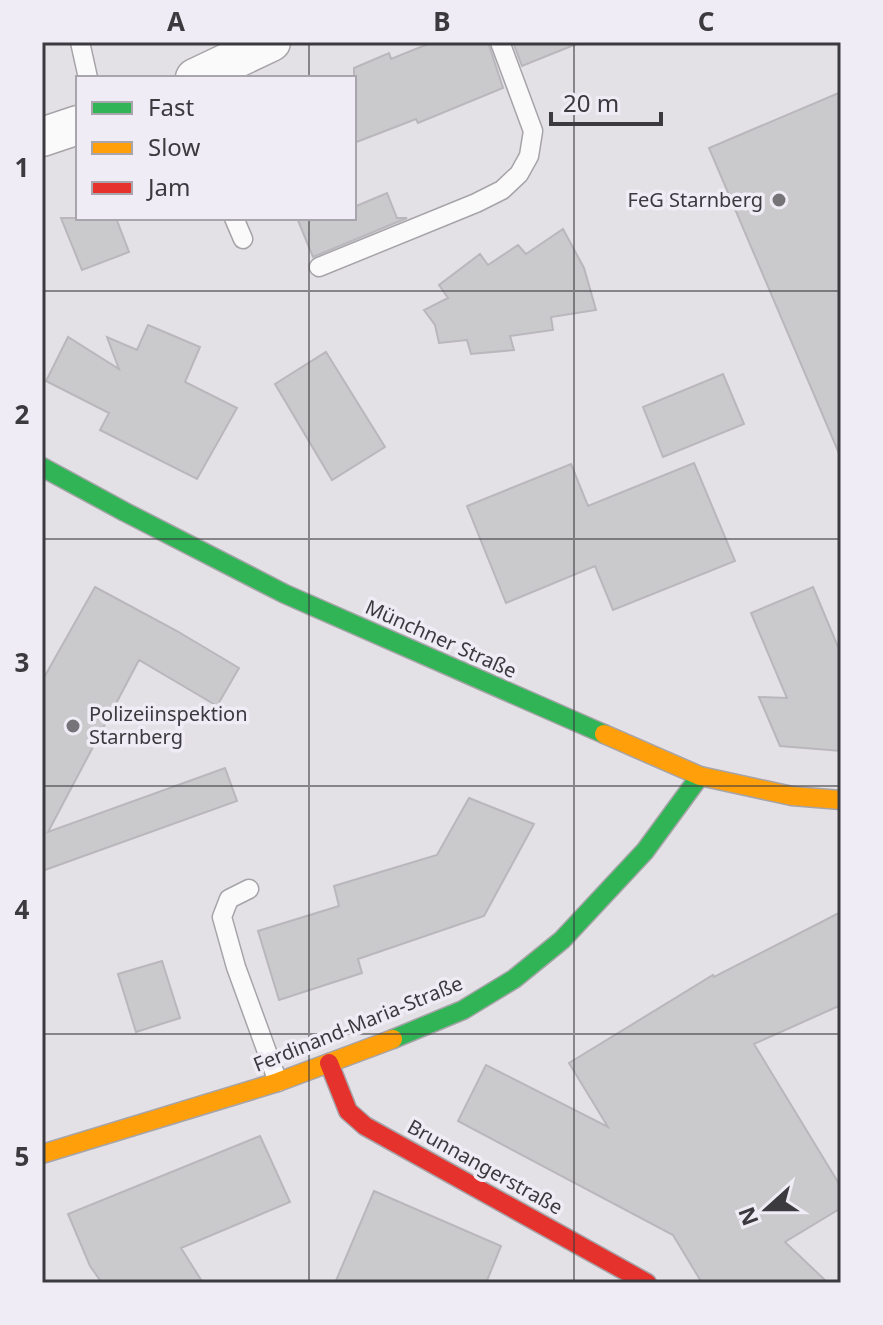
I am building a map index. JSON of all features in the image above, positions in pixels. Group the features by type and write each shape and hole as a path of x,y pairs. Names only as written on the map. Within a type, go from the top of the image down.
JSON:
{"street":[{"path":"199,76 271,42"},
{"path":"42,137 76,126"},
{"name":"Münchner Straße","path":"42,467 285,594 700,776 792,796 841,800"},
{"name":"Ferdinand-Maria-Straße","path":"42,1154 278,1082 463,1010 514,979 562,940 645,851 700,776"},
{"name":"Brunnangerstraße","path":"329,1063 348,1111 365,1126 647,1283"}],"lane":[{"path":"80,42 88,76"},
{"path":"319,267 476,203 502,190 519,174 529,156 533,131 500,42"},
{"path":"235,220 243,239"},
{"path":"249,889 229,899 222,917 236,967 278,1082"}],"building":[{"path":"433,42 488,42 503,88 418,123 416,119 356,142 354,68 389,53 391,59"},
{"path":"513,42 579,42 579,43 522,66"},
{"path":"841,92 841,458 709,148"},
{"path":"387,193 397,218 407,218 313,257 298,220 356,220 356,206"},
{"path":"61,218 117,220 129,252 82,270"},
{"path":"563,229 584,268 596,310 551,317 553,330 510,336 514,350 471,354 467,340 439,343 435,325 424,310 448,298 439,285 480,254 488,265 518,245 526,254"},
{"path":"148,325 200,347 185,382 237,408 197,479 100,430 109,413 46,381 68,337 119,369 107,337 137,350"},
{"path":"326,352 385,447 332,480 275,384"},
{"path":"723,374 744,424 663,457 643,407"},
{"path":"694,463 735,561 613,610 595,566 506,603 467,506 571,464 588,506"},
{"path":"95,587 239,668 217,706 139,660 48,832 225,768 237,801 42,871 42,681"},
{"path":"813,587 841,654 841,751 780,746 759,697 787,698 751,613"},
{"path":"469,798 534,824 484,916 358,959 362,973 279,1000 258,931 339,906 334,886 437,855"},
{"path":"841,912 841,1005 754,1044 841,1187 841,1208 785,1242 828,1283 702,1283 673,1235 458,1121 486,1065 608,1127 569,1063 713,975"},
{"path":"162,961 180,1018 136,1032 118,974"},
{"path":"260,1136 290,1202 181,1248 203,1283 102,1283 90,1266 68,1214"},
{"path":"374,1191 501,1246 486,1283 335,1283"}],"traffic: fast":[{"path":"42,467 285,594 604,734"},
{"path":"393,1039 463,1010 514,979 562,940 645,851 700,776"}],"traffic: slow":[{"path":"604,734 700,776 792,796 841,800"},
{"path":"42,1154 278,1082 393,1039"}],"traffic: jam":[{"path":"329,1063 348,1111 365,1126 647,1283"}],"place":[{"name":"FeG Starnberg","path":"779,200"},
{"name":"Polizeiinspektion Starnberg","path":"73,726"}]}
